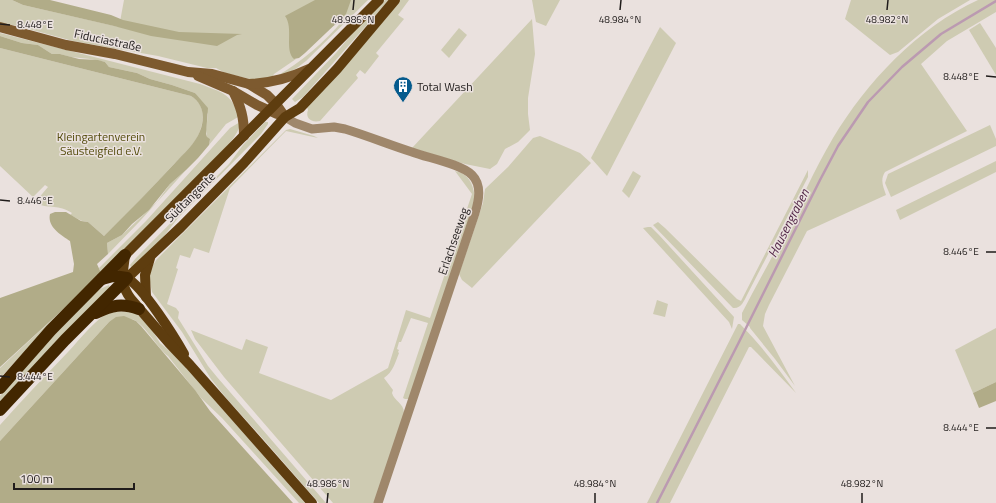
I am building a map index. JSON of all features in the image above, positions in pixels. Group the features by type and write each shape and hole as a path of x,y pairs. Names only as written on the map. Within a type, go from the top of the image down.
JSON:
{"highway":[{"name":"Südtangente","path":"0,388 51,330 125,255"},
{"path":"102,279 113,276 124,279"},
{"name":"Südtangente","path":"0,410 124,279"},
{"path":"90,316 116,305 128,305 139,309"}],"main road":[{"name":"Südtangente","path":"125,255 379,0"},
{"name":"Südtangente","path":"124,279 151,256 244,163 285,117 300,108 337,69 395,0"},
{"name":"Fiduciastraße","path":"0,27 66,45 115,54 188,72 272,108 285,117"},
{"path":"249,84 265,83 292,77 309,70"},
{"name":"Fiduciastraße","path":"188,72 212,74 249,84 262,91 272,108"},
{"path":"233,91 243,117 244,136"},
{"path":"125,255 124,279 126,293 312,503"},
{"path":"147,299 145,275 147,264 151,256"},
{"path":"124,279 134,282 174,336 190,365"}],"street":[{"name":"Erlachseeweg","path":"285,117 295,123 312,129 334,127 345,129 414,153 464,168 477,182 480,196 378,503"}],"green space":[{"path":"0,0 12,0 23,5 119,27 124,0 368,0 306,61 299,66 289,72 277,76 312,51 343,20 298,48 294,59 296,59 274,74 271,79 254,80 225,73 216,68 207,68 158,56 73,41 18,26 0,23"},
{"path":"385,0 389,0 303,97 295,102 292,99 336,53 356,29"},
{"path":"400,0 409,0 398,15 404,19 376,53 379,56 365,74 360,70 356,75 358,78 320,121 311,121 307,115 307,107"},
{"path":"532,0 560,0 546,26 536,22"},
{"path":"851,0 970,0 938,19 898,52 890,55 845,19"},
{"path":"978,0 996,0 996,12 947,41 921,64 967,131 885,172 882,180 886,195 807,231 769,305 765,314 763,326 795,386 750,327 742,320 742,313 826,150 846,117 861,97 895,58 914,41 934,26"},
{"path":"532,19 535,54 528,98 530,130 518,142 505,149 497,164 490,169 465,164 412,148"},
{"path":"980,23 996,48 996,75 969,30"},
{"path":"660,27 676,43 607,176 591,158"},
{"path":"459,28 467,35 449,58 441,50"},
{"path":"0,33 200,84 214,89 229,98 240,116 226,124 209,145 210,139 207,138 206,130 208,114 195,93 150,79 137,73 109,67 105,62 52,54 38,45 22,43 0,36"},
{"name":"Kleingartenverein Säusteigfeld e.V.","path":"0,48 191,96 199,103 203,116 202,126 198,136 189,149 104,236 88,222 82,221 70,215 72,213 67,210 38,204 37,200 48,187 45,185 33,197 0,166"},
{"path":"240,122 237,132 226,147 101,273 99,268 146,221 230,128"},
{"path":"265,122 268,122 268,124 261,134 178,218 161,240 131,267 130,265 136,258 229,164 243,145"},
{"path":"990,125 996,139 996,146 891,197 885,183 888,174"},
{"path":"290,129 318,138 286,131 230,188 209,253 194,248 190,258 180,255 176,268 178,269 167,304 176,308 179,312 178,318 208,366 326,503 319,503 211,379 182,332 152,292 149,277 153,265 157,259 286,130"},
{"path":"540,136 580,153 591,163 472,288 462,280 459,274 483,203 485,189 508,167 533,138"},
{"path":"996,161 996,172 900,220 896,210"},
{"path":"186,170 140,221 108,254 107,243 122,235 157,202 170,184"},
{"path":"808,170 808,177 745,300 736,308 733,308 653,225 658,222 665,228 737,299 741,301"},
{"path":"455,171 468,178 474,190 475,200 409,399 403,398 428,323 411,318 401,342 399,342 397,349 399,350 399,353 395,364 390,373 384,378 393,390 393,396 404,410 404,413 374,503 333,503 224,377 195,339 191,330 242,350 246,339 268,347 259,373 331,400 388,368 406,310 430,318 472,194"},
{"path":"633,171 641,176 629,198 622,191"},
{"path":"651,227 659,235 734,317 732,329 729,322 643,228"},
{"path":"109,285 110,288 0,404 0,396 49,340 98,290"},
{"path":"657,300 668,304 665,317 653,314"},
{"path":"70,303 2,376 0,374 0,368"},
{"path":"110,311 135,312 150,327 160,343 178,358 305,503 299,503 222,418 201,398 145,329 131,319 109,322 0,441 0,425 88,330"},
{"path":"738,324 740,324 748,332 796,393 751,347 749,347 670,503 647,503"},
{"path":"996,328 996,382 973,393 955,350"}],"shaded area":[{"path":"12,0 50,0 111,15 123,20 179,32 242,34 237,35 217,46 151,36 23,5"},
{"path":"315,0 351,0 346,14 305,53 299,58 294,59 291,55 289,45 289,27 285,16"},
{"path":"0,36 22,43 38,45 52,54 105,62 109,67 137,73 150,79 195,93 208,108 206,134 210,139 209,145 198,158 170,184 149,210 132,224 122,235 107,243 108,254 97,264 101,273 0,367 0,298 73,272 74,264 70,241 53,227 50,214 55,212 66,212 81,221 88,222 104,236 186,152 198,136 202,126 203,116 199,103 191,96 0,48"},
{"path":"124,316 136,321 141,326 195,390 210,411 293,503 0,503 0,441 109,322 116,317"},
{"path":"996,382 996,401 979,408 973,393"}],"waterway":[{"name":"Hausengraben","path":"657,503 838,146 868,102 902,67 941,34 996,1"}],"place":[{"name":"Total Wash","path":"403,103"}]}
